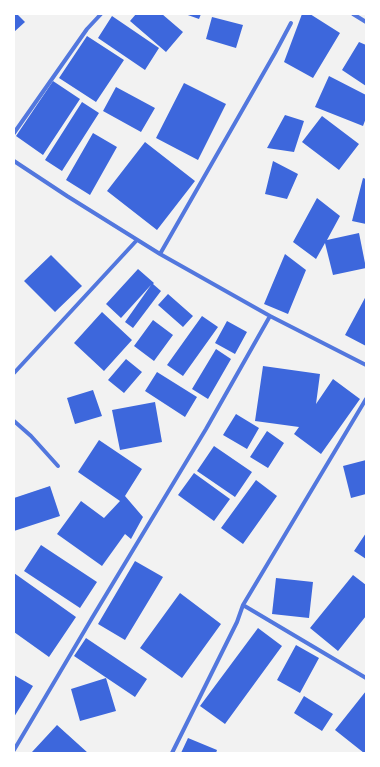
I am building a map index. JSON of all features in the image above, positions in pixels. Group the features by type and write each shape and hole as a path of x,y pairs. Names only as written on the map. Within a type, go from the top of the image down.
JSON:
{"street":[{"path":"14,133 87,29 101,14"},
{"path":"353,14 366,22"},
{"path":"160,254 291,23"},
{"path":"14,161 160,254 270,316 366,365"},
{"path":"14,373 137,240"},
{"path":"14,750 206,429 270,316"},
{"path":"172,753 237,622 243,605 366,399"},
{"path":"14,421 31,436 58,466"},
{"path":"243,605 366,678"}],"building":[{"path":"14,14 17,14 25,22 14,32"},
{"path":"136,14 162,14 183,32 166,52 130,21"},
{"path":"185,14 201,14 199,19"},
{"path":"302,14 310,14 340,33 313,78 284,62"},
{"path":"112,16 159,48 145,70 98,38"},
{"path":"212,17 243,25 236,48 206,39"},
{"path":"87,36 124,60 96,102 59,78"},
{"path":"359,42 366,45 366,86 342,70"},
{"path":"329,76 366,95 366,118 363,126 315,107"},
{"path":"53,81 80,99 43,155 16,136"},
{"path":"184,83 226,104 198,160 156,138"},
{"path":"116,87 155,108 141,132 103,111"},
{"path":"82,102 99,113 62,171 45,160"},
{"path":"285,115 304,121 294,152 267,148"},
{"path":"322,116 359,144 339,170 302,142"},
{"path":"93,133 117,147 90,195 66,180"},
{"path":"145,142 195,181 157,230 107,191"},
{"path":"273,161 298,174 287,199 265,194"},
{"path":"363,178 366,179 366,224 352,221"},
{"path":"317,198 340,216 327,240 359,233 366,268 333,275 325,243 316,259 293,242"},
{"path":"285,254 306,270 288,314 264,304"},
{"path":"51,255 82,286 55,312 24,281"},
{"path":"138,269 161,291 133,328 125,322 151,285 121,318 106,304"},
{"path":"168,294 193,316 183,327 158,305"},
{"path":"366,296 366,346 345,335"},
{"path":"102,312 132,340 104,371 74,343"},
{"path":"202,316 218,327 183,376 167,365"},
{"path":"153,320 173,335 154,361 134,346"},
{"path":"227,321 247,332 235,354 215,343"},
{"path":"216,349 231,359 208,399 192,389"},
{"path":"126,359 142,372 124,393 108,380"},
{"path":"263,366 320,374 316,404 333,379 360,399 321,454 294,434 299,427 255,421"},
{"path":"157,372 197,397 185,417 145,391"},
{"path":"93,390 102,416 75,424 67,398"},
{"path":"155,402 162,442 120,450 112,410"},
{"path":"236,414 259,428 247,449 223,435"},
{"path":"267,431 284,443 268,468 250,457"},
{"path":"99,440 142,469 125,496 143,517 131,539 125,534 102,566 57,534 81,501 104,518 120,501 78,472"},
{"path":"214,446 252,472 235,497 197,471"},
{"path":"366,460 366,494 351,498 343,466"},
{"path":"194,473 230,499 214,521 178,495"},
{"path":"256,480 277,496 243,544 221,528"},
{"path":"50,486 60,516 14,531 14,498"},
{"path":"366,533 366,559 354,551"},
{"path":"41,545 97,582 80,608 24,571"},
{"path":"135,561 163,577 125,640 98,624"},
{"path":"14,573 76,617 49,657 14,632"},
{"path":"353,575 366,585 366,616 338,651 310,628"},
{"path":"276,578 313,582 309,618 272,614"},
{"path":"180,593 221,624 182,678 140,648"},
{"path":"258,628 282,646 225,724 200,706"},
{"path":"86,638 147,679 135,697 74,656"},
{"path":"296,645 319,658 300,693 277,680"},
{"path":"14,675 33,686 14,717"},
{"path":"106,678 116,711 80,721 71,689"},
{"path":"366,691 366,753 364,753 335,730"},
{"path":"304,696 333,714 322,731 294,713"},
{"path":"57,725 88,753 32,752"},
{"path":"188,738 217,750 216,753 181,753"}]}
